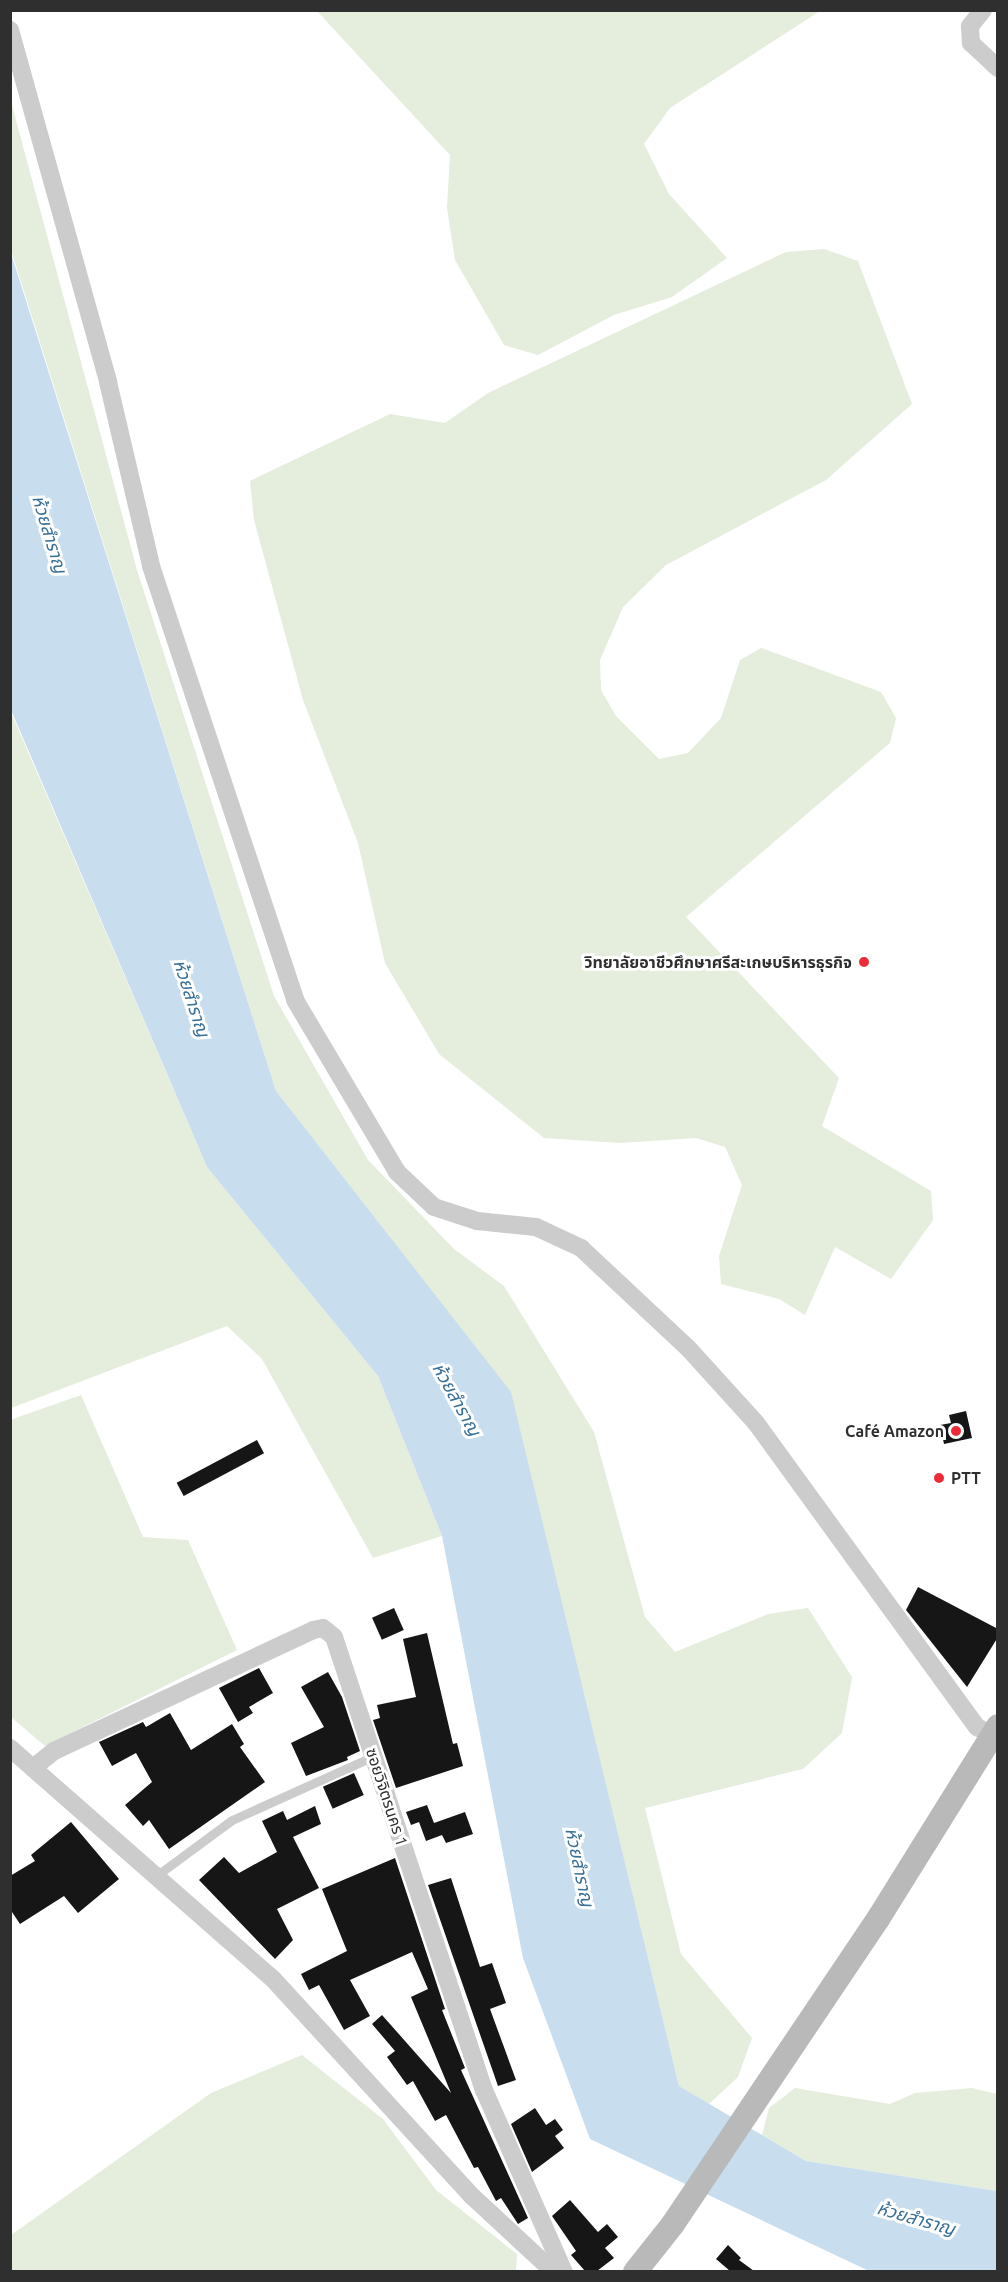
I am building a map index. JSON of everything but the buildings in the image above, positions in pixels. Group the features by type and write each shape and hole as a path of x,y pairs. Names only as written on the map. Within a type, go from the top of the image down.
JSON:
{"street":[{"path":"983,10 970,26 971,43 998,68"},
{"path":"10,30 108,382 151,566 295,1000 397,1172 434,1207 477,1221 537,1227 580,1248 688,1348 756,1423 977,1727 995,1730 878,1919 673,2224 635,2271"},
{"name":"ซอยวิจิตรนคร 1","path":"33,1768 54,1751 323,1628 334,1637 484,2090 564,2271"},
{"path":"10,1748 273,1979 473,2197 554,2271"}],"lane":[{"path":"156,1876 232,1820 374,1756"}],"green space":[{"path":"317,11 820,11 670,108 644,144 669,194 727,258 672,297 614,315 538,355 504,345 455,260 447,208 450,155"},
{"path":"10,98 137,570 274,996 368,1160 454,1249 504,1286 594,1432 645,1617 675,1652 768,1614 808,1608 852,1677 842,1733 803,1769 645,1808 681,1954 752,2038 738,2077 709,2104 679,2086 510,1392 276,1091 11,250"},
{"path":"824,249 858,261 912,404 826,480 666,565 623,607 600,660 601,690 616,716 659,759 688,753 721,718 740,660 761,648 881,692 896,718 890,743 686,917 839,1078 822,1126 931,1191 933,1220 891,1279 835,1247 805,1315 779,1299 721,1284 719,1256 742,1185 725,1147 696,1138 620,1143 544,1138 439,1054 385,963 358,843 303,700 254,520 250,481 390,414 445,423 488,393 786,252"},
{"path":"10,710 207,1167 378,1376 442,1536 373,1558 262,1359 227,1326 11,1408"},
{"path":"81,1395 143,1537 188,1540 237,1650 45,1746 11,1717 10,1420"},
{"path":"302,2055 383,2119 436,2190 517,2254 516,2271 11,2271 11,2235 211,2093"},
{"path":"795,2088 890,2104 915,2093 972,2088 997,2094 997,2191 806,2161 762,2135 769,2108"}],"water":[{"name":"ห้วยสำราญ","path":"10,250 276,1091 511,1392 679,2086 806,2161 997,2191 997,2271 869,2271 590,2139 523,1958 442,1536 378,1376 207,1167 11,710"}],"place":[{"name":"วิทยาลัยอาชีวศึกษาศรีสะเกษบริหารธุรกิจ","path":"864,962"},
{"name":"Café Amazon","path":"956,1431"},
{"name":"PTT","path":"939,1478"}]}
